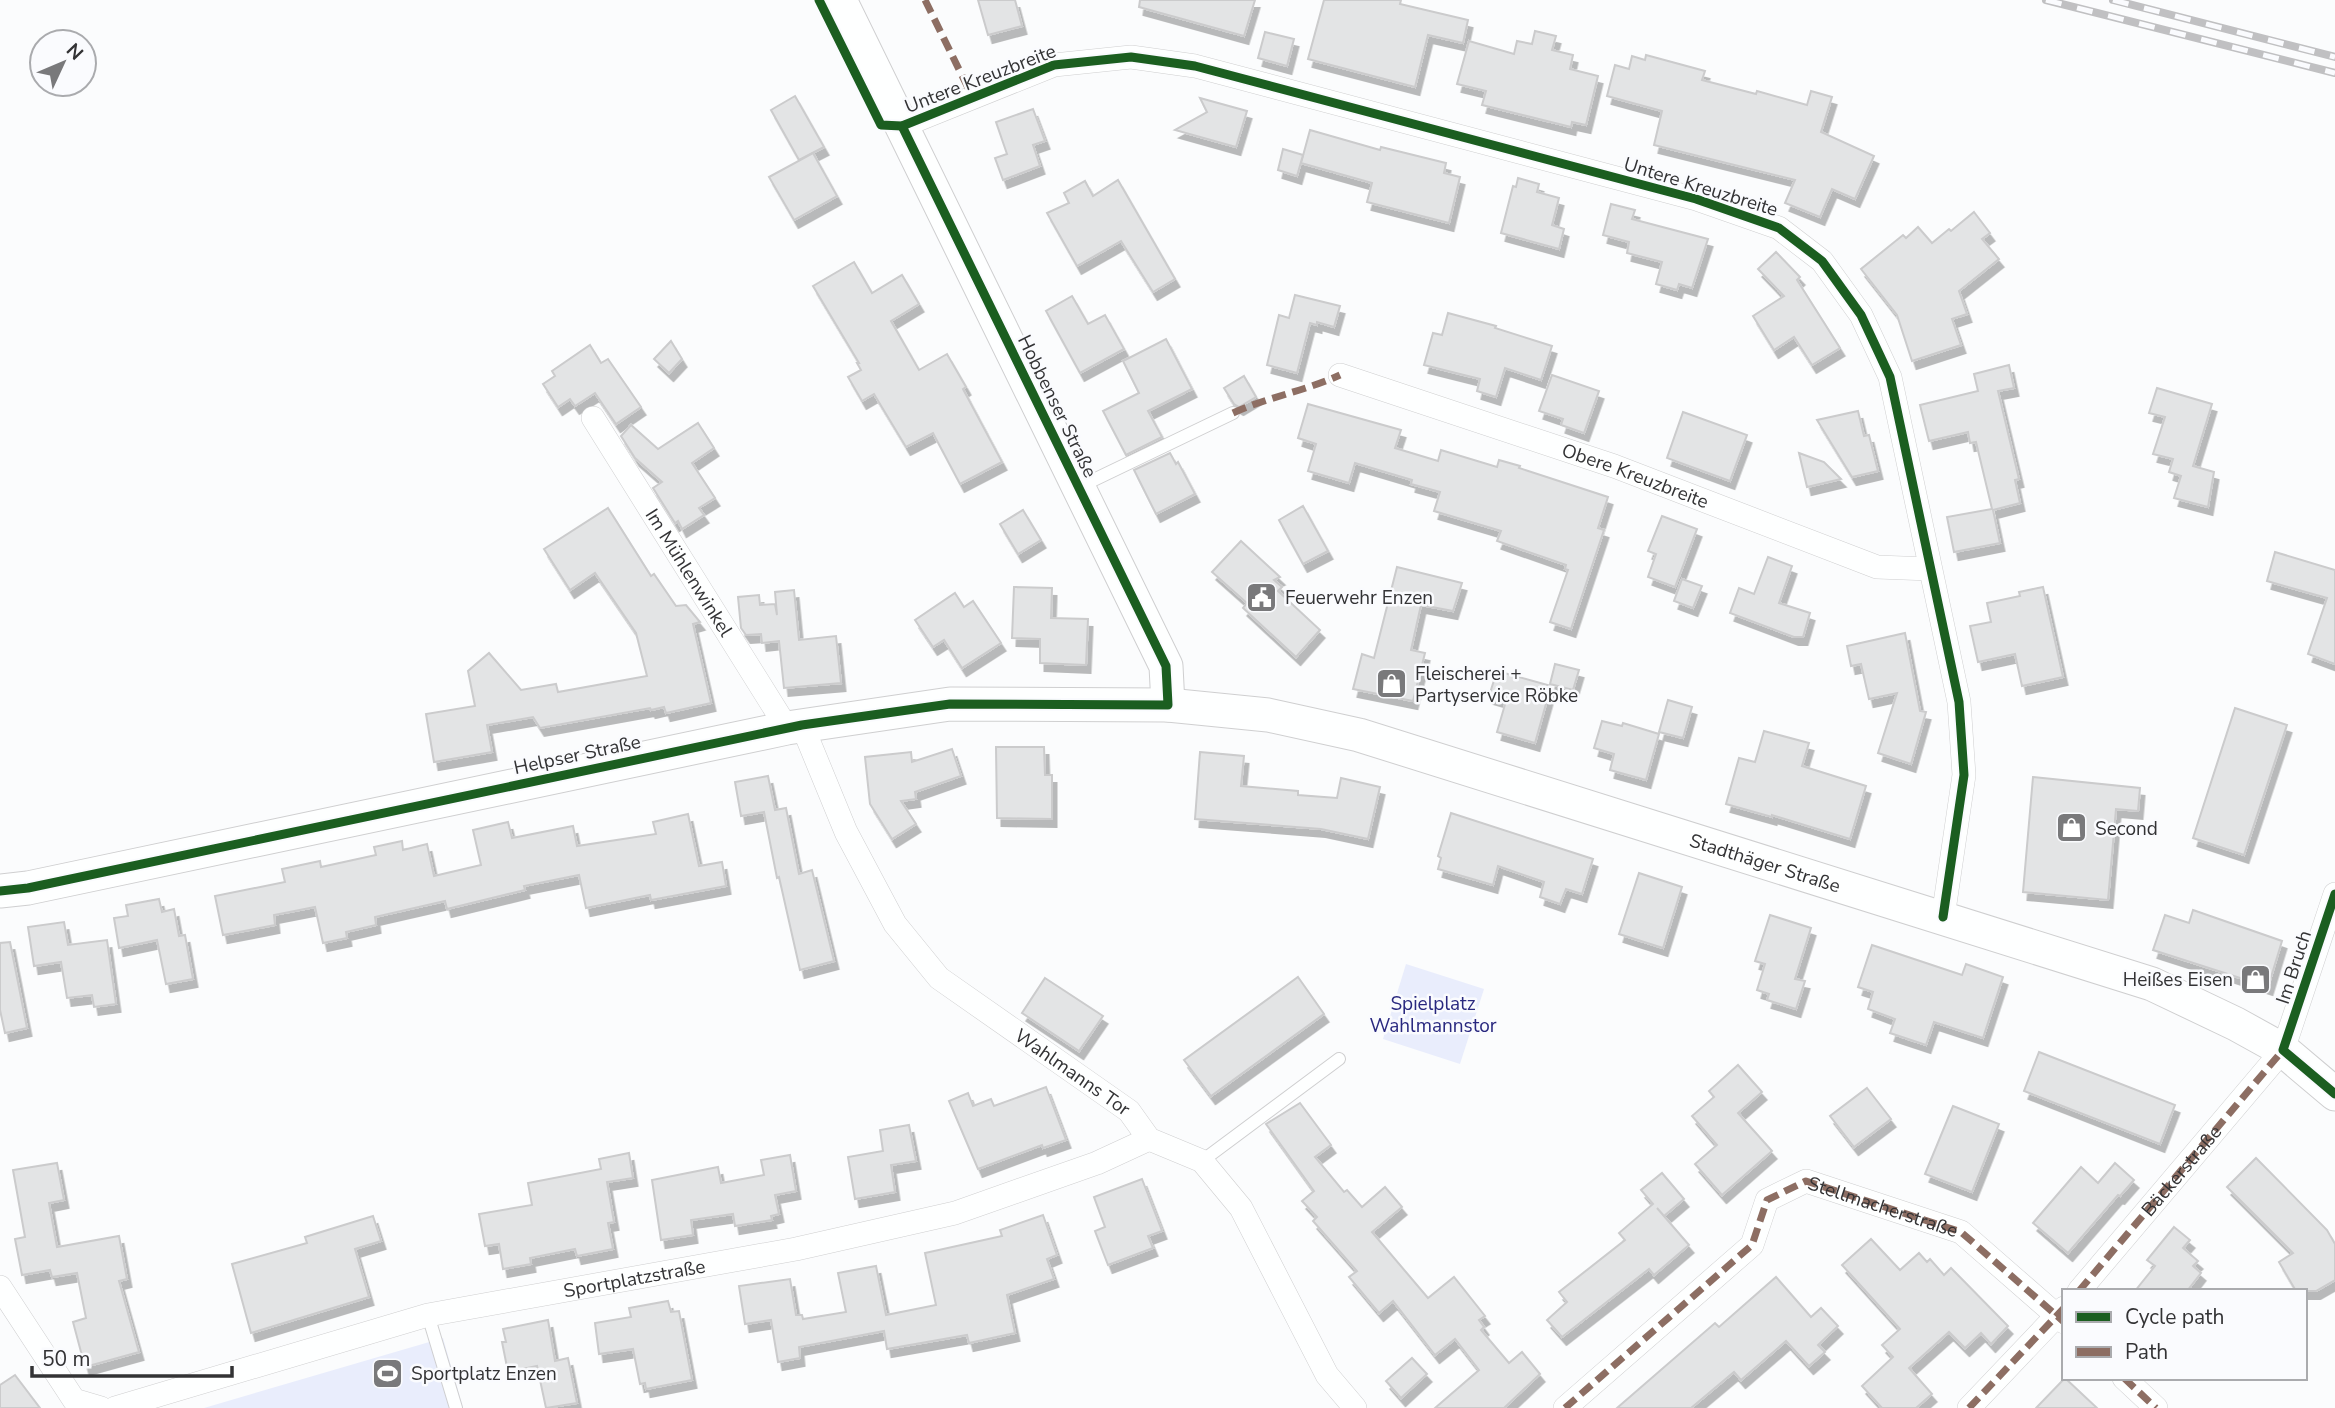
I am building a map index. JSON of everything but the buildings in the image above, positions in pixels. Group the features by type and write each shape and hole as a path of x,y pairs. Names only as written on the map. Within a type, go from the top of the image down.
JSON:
{"main road":[{"name":"Hobbenser Straße","path":"840,0 1166,666 1168,705"},
{"name":"Helpser Straße","path":"0,891 28,888 794,727 950,704 1168,705"},
{"name":"Stadthäger Straße","path":"1168,705 1268,715 1359,735 2152,984 2283,1050 2335,1094"}],"street":[{"name":"Untere Kreuzbreite","path":"902,126 1054,65 1131,57 1195,66 1696,199 1779,228 1822,261 1861,315 1890,377 1959,702 1964,775 1943,917"},
{"name":"Obere Kreuzbreite","path":"1340,375 1614,466 1877,567 1930,569"},
{"name":"Im Mühlenwinkel","path":"593,418 794,727"},
{"name":"Wahlmanns Tor","path":"794,727 895,924 939,978 1129,1111 1149,1139"},
{"name":"Im Bruch","path":"2283,1050 2335,894"},
{"name":"Bäckerstraße","path":"2080,1289 2283,1050"},
{"path":"1149,1139 1202,1161 1241,1208 1327,1375 1355,1408"},
{"name":"Sportplatzstraße","path":"115,1408 428,1315 796,1249 955,1213 1097,1163 1149,1139"},
{"name":"Stellmacherstraße","path":"1565,1408 1752,1245 1767,1200 1806,1181 1961,1232 2062,1315"},
{"path":"0,1287 74,1400 101,1408"},
{"path":"1969,1408 2062,1315"},
{"path":"2126,1380 2156,1408"}],"lane":[{"path":"1079,488 1233,413"},
{"path":"1202,1161 1339,1059"},
{"path":"428,1315 456,1408"}],"green space":[{"name":"Spielplatz Wahlmannstor","path":"1406,964 1484,989 1460,1064 1383,1039"},
{"name":"Sportplatz Enzen","path":"443,1338 463,1408 204,1408"}],"railway":[{"path":"2046,0 2335,73"},
{"path":"2113,0 2335,57"}],"marked path":[{"path":"925,0 972,96"},
{"path":"1233,413 1340,375"},
{"path":"2081,1289 2283,1050"},
{"path":"1565,1408 1752,1245 1767,1200 1806,1181 1961,1232 2062,1320"},
{"path":"1969,1408 2062,1310"},
{"path":"2126,1380 2156,1408"}],"cycle path":[{"path":"819,0 881,125 902,126 1054,65 1131,57 1195,66 1696,199 1779,228 1822,261 1861,315 1890,377 1959,702 1964,775 1943,917"},
{"path":"0,891 28,888 802,725 950,704 1168,705 1166,666 902,126"},
{"path":"2335,894 2283,1050 2335,1094"}],"place":[{"name":"Feuerwehr Enzen","path":"1262,597"},
{"name":"Fleischerei + Partyservice Röbke","path":"1392,684"},
{"name":"Second","path":"2072,828"},
{"name":"Heißes Eisen","path":"2256,979"},
{"name":"Sportplatz Enzen","path":"388,1373"}]}
